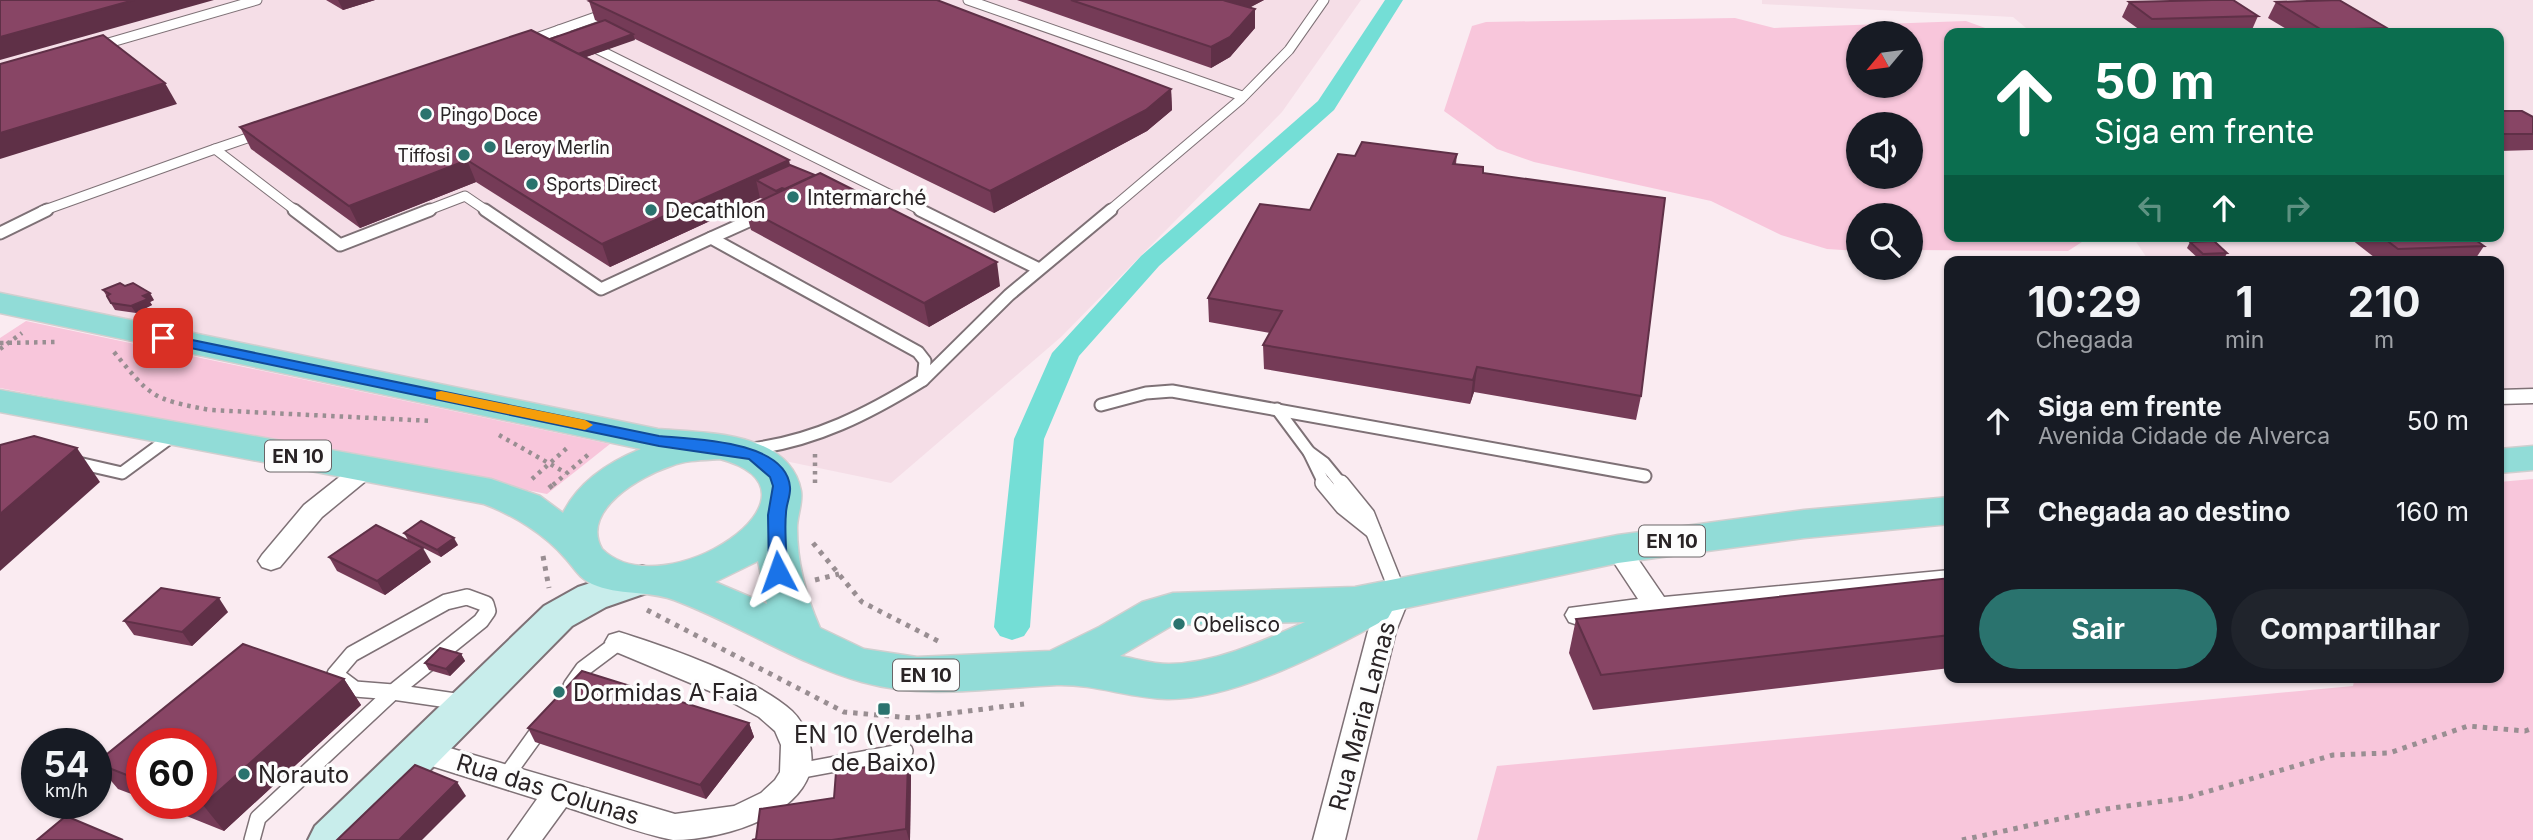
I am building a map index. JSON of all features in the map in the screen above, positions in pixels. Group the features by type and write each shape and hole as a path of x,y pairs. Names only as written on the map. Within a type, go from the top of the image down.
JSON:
{"main road":[{"path":"0,303 659,441 729,449 761,460 777,474 782,486 777,515 776,554 780,580 802,638"},
{"name":"EN 10","path":"0,401 491,492 526,505 610,574 653,580 715,597 802,638 834,657 911,674 964,676 1056,668 1115,639 1157,613 1173,609 1275,608 1355,603 1618,549 1804,524 1944,511"},
{"path":"558,616 584,555 577,534 580,519 594,497 617,476 656,457 688,449 729,449"},
{"path":"2504,461 2533,458"},
{"name":"EN 10","path":"653,580 689,575 734,557 752,544 777,515"},
{"path":"331,840 558,616 592,597 653,580"},
{"path":"1056,668 1113,672 1164,681 1200,676 1252,660 1335,628 1398,594"}],"street":[{"path":"2504,397 2533,396"},
{"path":"271,561 313,511 365,469"},
{"path":"1618,549 1657,607"},
{"path":"1578,615 1944,580"},
{"name":"Rua Maria Lamas","path":"1326,835 1382,631 1398,594"},
{"path":"619,642 756,700 785,721 796,746 798,771"},
{"name":"Rua das Colunas","path":"419,751 675,827 706,828 747,815 785,793 798,771"},
{"path":"523,840 560,792"}],"lane":[{"path":"90,48 257,0"},
{"path":"968,0 1242,96"},
{"path":"729,449 778,447 812,438 869,414 923,380 955,344 1039,269 1207,130 1286,55 1324,0"},
{"path":"519,44 619,9"},
{"path":"559,30 1039,269"},
{"path":"0,233 29,216 268,131"},
{"path":"215,149 340,245 465,196 601,289 775,208"},
{"path":"837,180 848,175"},
{"path":"711,238 918,352 925,361 923,380"},
{"path":"1101,405 1146,393 1172,391 1645,476"},
{"path":"1277,409 1309,452 1312,466 1355,520 1374,532 1398,594"},
{"path":"55,458 122,473 176,433"},
{"path":"252,840 258,818 393,692 434,656 471,631 488,611 486,604 464,597 446,602 352,654 335,674 355,689 393,692 469,703"},
{"path":"506,776 583,669 619,642"},
{"path":"798,771 905,751"}],"path":[{"path":"0,343 66,341"},
{"path":"104,346 115,353 138,383 154,397 183,405 210,410 438,422"},
{"path":"508,498 547,463 597,427"},
{"path":"487,431 509,440 565,473"},
{"path":"1962,840 2106,809 2185,798 2333,755 2389,753 2468,726 2525,731 2533,728"}],"shaded area":[{"path":"0,0 1361,0 1282,112 1061,337 891,483 15,301 0,293"},
{"path":"1762,0 2533,0 2533,396 2504,397 2504,256 2146,256 2136,242 2504,242 2504,28 2026,28 2013,17 1762,4"},
{"path":"1735,18 1774,28 1846,25 1846,98 1923,98 1923,23 1966,21 1985,28 1944,28 1944,242 2082,242 2068,251 1923,250 1923,203 1846,203 1846,250 1827,249 1781,235 1711,201 1534,162 1497,149 1444,111 1472,26 1486,22"},
{"path":"26,321 610,444 547,494 0,388 0,338"},
{"path":"2533,479 2533,840 1477,840 1497,766 2353,686 2354,683 2504,683 2504,482"}],"building":[{"path":"0,0 134,0 0,37"},
{"path":"937,0 1171,89 1146,110 990,191 589,1"},
{"path":"1071,0 1228,0 1226,1 1255,9 1230,37 1211,47"},
{"path":"2233,0 2258,16 2152,19 2129,2"},
{"path":"2339,0 2387,28 2319,28 2276,2"},
{"path":"605,20 633,34 578,54 550,39"},
{"path":"531,30 789,160 602,244 467,160 349,206 240,127"},
{"path":"103,35 165,83 0,133 0,64"},
{"path":"2504,111 2522,111 2533,117 2533,134 2504,134"},
{"path":"1362,142 1457,154 1453,164 1483,167 1483,173 1665,198 1641,396 1477,367 1473,380 1263,345 1282,311 1208,298 1260,204 1310,210 1338,154 1355,156"},
{"path":"790,165 815,175 776,191 756,180"},
{"path":"820,173 997,262 924,303 745,208"},
{"path":"2190,242 2215,242 2227,253 2203,254"},
{"path":"2389,242 2478,242 2484,246 2398,249"},
{"path":"120,283 125,286 133,283 150,293 143,296 148,299 131,306 111,303 107,296 110,294 103,290"},
{"path":"34,436 77,448 0,514 0,445"},
{"path":"421,521 454,538 437,550 404,533"},
{"path":"376,525 423,548 377,581 329,557"},
{"path":"1944,579 1944,636 1601,675 1576,619"},
{"path":"161,588 219,598 182,632 124,621"},
{"path":"243,644 344,679 217,792 217,728 139,728"},
{"path":"440,648 461,654 446,669 425,663"},
{"path":"582,671 749,723 700,785 528,728"},
{"path":"126,739 126,775 112,769 112,750"},
{"path":"908,761 906,829 832,840 752,840 756,839 760,809 834,798 836,772"},
{"path":"415,765 457,782 399,840 337,840"},
{"path":"62,819 73,819 123,840 37,840"}],"waterway":[{"path":"1012,627 1029,439 1066,353 1150,261 1326,105 1394,0"}],"slow traffic":[{"path":"441,395 585,425"}],"place":[{"name":"Pingo Doce","path":"426,114"},
{"name":"Leroy Merlin","path":"490,147"},
{"name":"Tiffosi","path":"464,155"},
{"name":"Sports Direct","path":"532,184"},
{"name":"Intermarché","path":"793,197"},
{"name":"Decathlon","path":"651,210"},
{"name":"Obelisco","path":"1179,624"},
{"name":"Dormidas A Faia","path":"559,692"},
{"name":"EN 10 (Verdelha de Baixo)","path":"884,709"},
{"name":"Norauto","path":"244,774"}],"route":[{"path":"163,338 659,441 720,447 755,456 777,474 782,486 782,500 777,515 778,572"}]}
